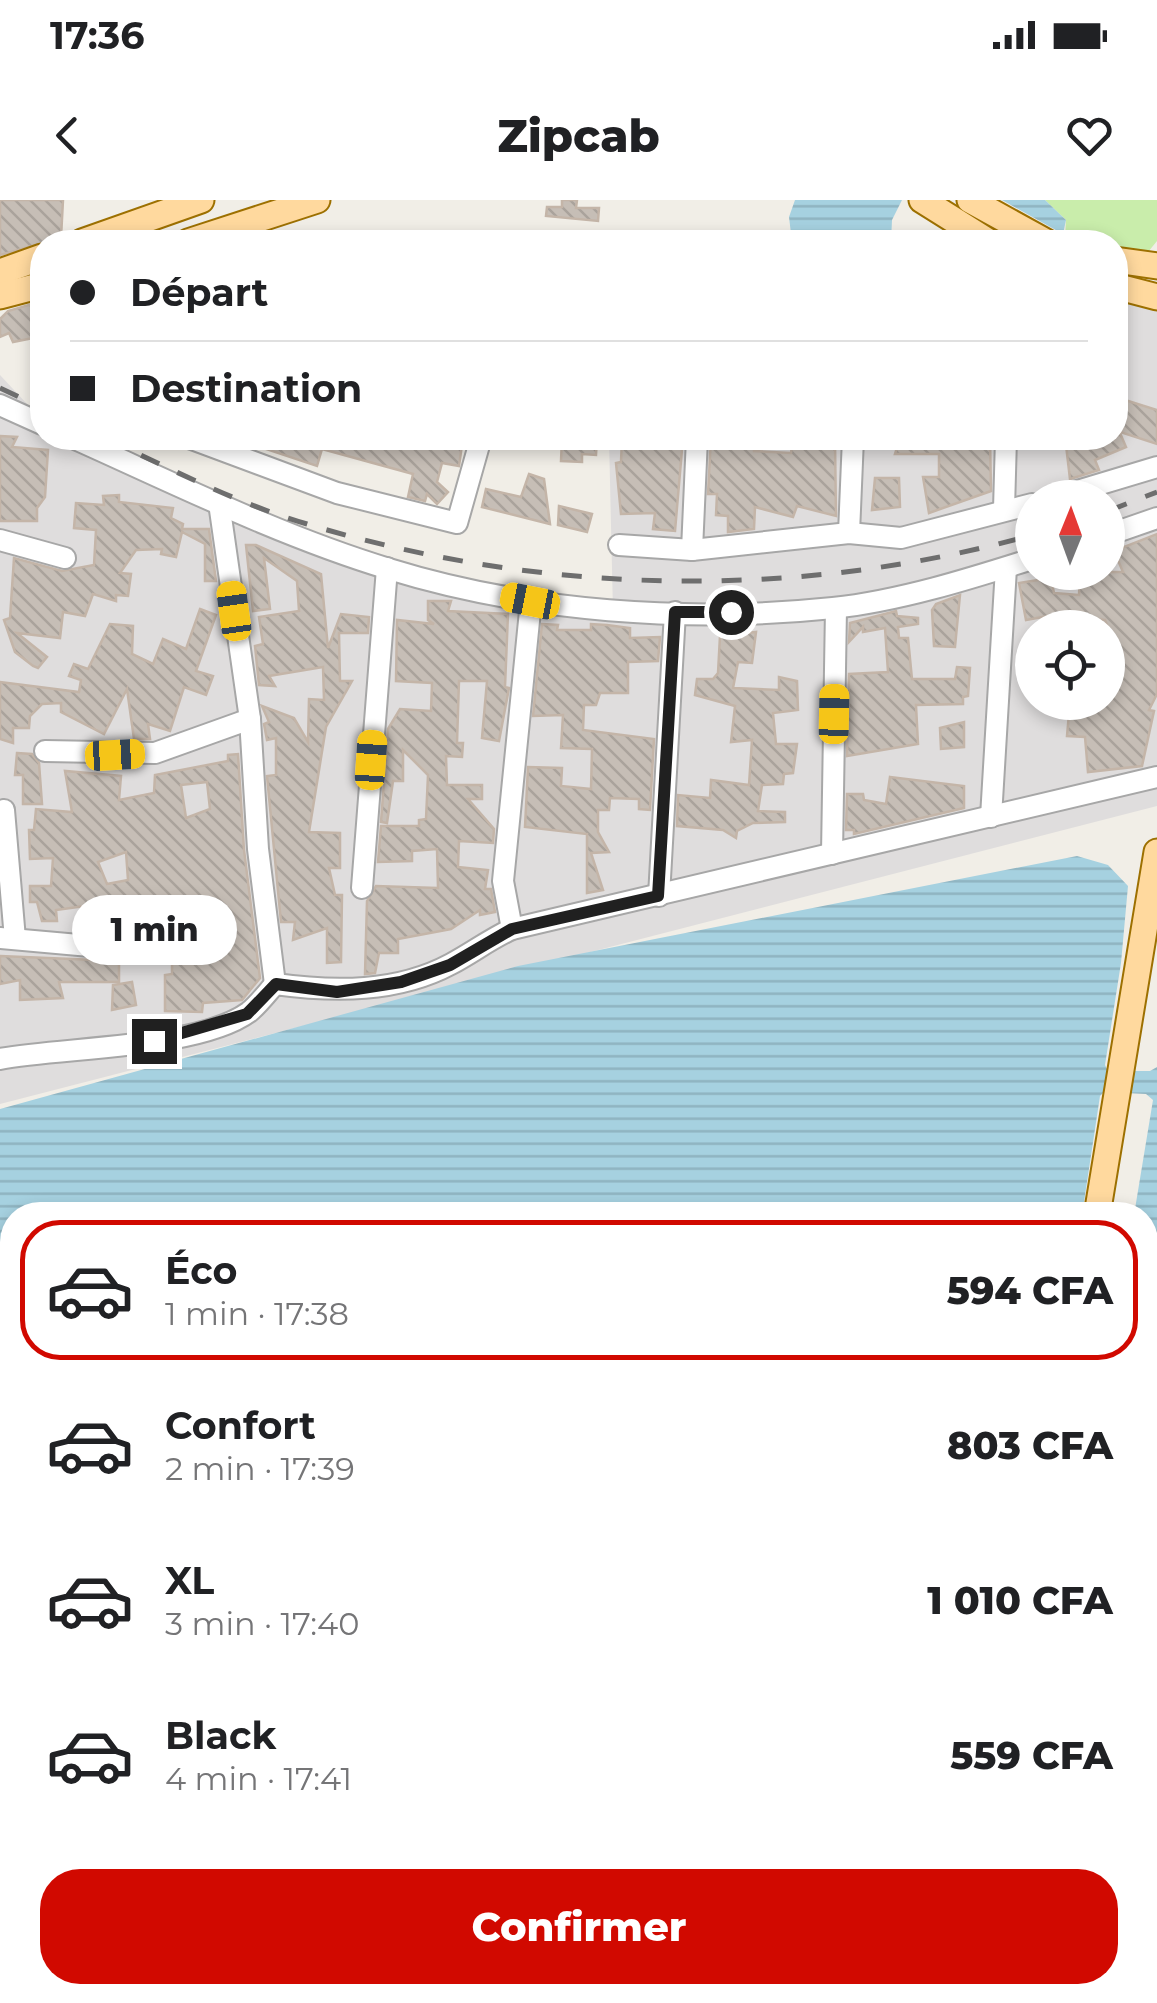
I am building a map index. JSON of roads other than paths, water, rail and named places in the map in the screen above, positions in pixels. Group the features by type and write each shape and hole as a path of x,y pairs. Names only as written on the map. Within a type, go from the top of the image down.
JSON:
{"main road":[{"path":"117,230 203,200 214,230"},
{"path":"228,230 317,200"},
{"path":"922,200 970,230"},
{"path":"970,200 1022,230"},
{"path":"0,272 30,261"},
{"path":"1128,262 1157,266"},
{"path":"0,296 30,288"},
{"path":"1128,289 1157,297"},
{"path":"1099,1202 1157,852"}],"street":[{"path":"0,405 30,419"},
{"path":"100,450 219,503 387,568 530,601 675,612 836,608 1015,565"},
{"path":"225,450 337,492 457,523 477,450"},
{"path":"692,550 696,450"},
{"path":"849,534 852,450"},
{"path":"1004,509 1006,450"},
{"path":"1114,480 1157,467"},
{"path":"219,503 250,719 258,850 276,984"},
{"path":"619,545 692,550 849,534 901,538 1015,507"},
{"path":"1125,529 1157,518"},
{"path":"0,540 65,558"},
{"path":"362,888 387,568"},
{"path":"991,817 1006,568"},
{"path":"512,929 503,881 530,601"},
{"path":"832,854 836,608"},
{"path":"658,896 675,612"},
{"path":"45,751 155,753 250,719"},
{"path":"276,984 337,992 401,982 450,965 512,929 1157,777"},
{"path":"4,810 7,939 101,947"},
{"path":"0,1059 154,1041 209,1027 247,1014 276,984"}],"water":[{"path":"795,200 902,200 892,230 791,230 789,217"},
{"path":"1002,200 1045,200 1066,220 1064,230 1056,230"},
{"path":"1077,856 1108,865 1128,886 1105,1065 1108,1071 1150,1071 1157,1067 1157,1202 1136,1202 1153,1100 1146,1094 1104,1092 1100,1096 1084,1202 0,1202 0,1109 518,966"}],"railway":[{"path":"0,388 30,402"},
{"path":"130,450 229,496 307,524 396,548 486,565 577,576 669,581 761,579 852,571 1015,539"},
{"path":"1125,504 1157,492"}]}
